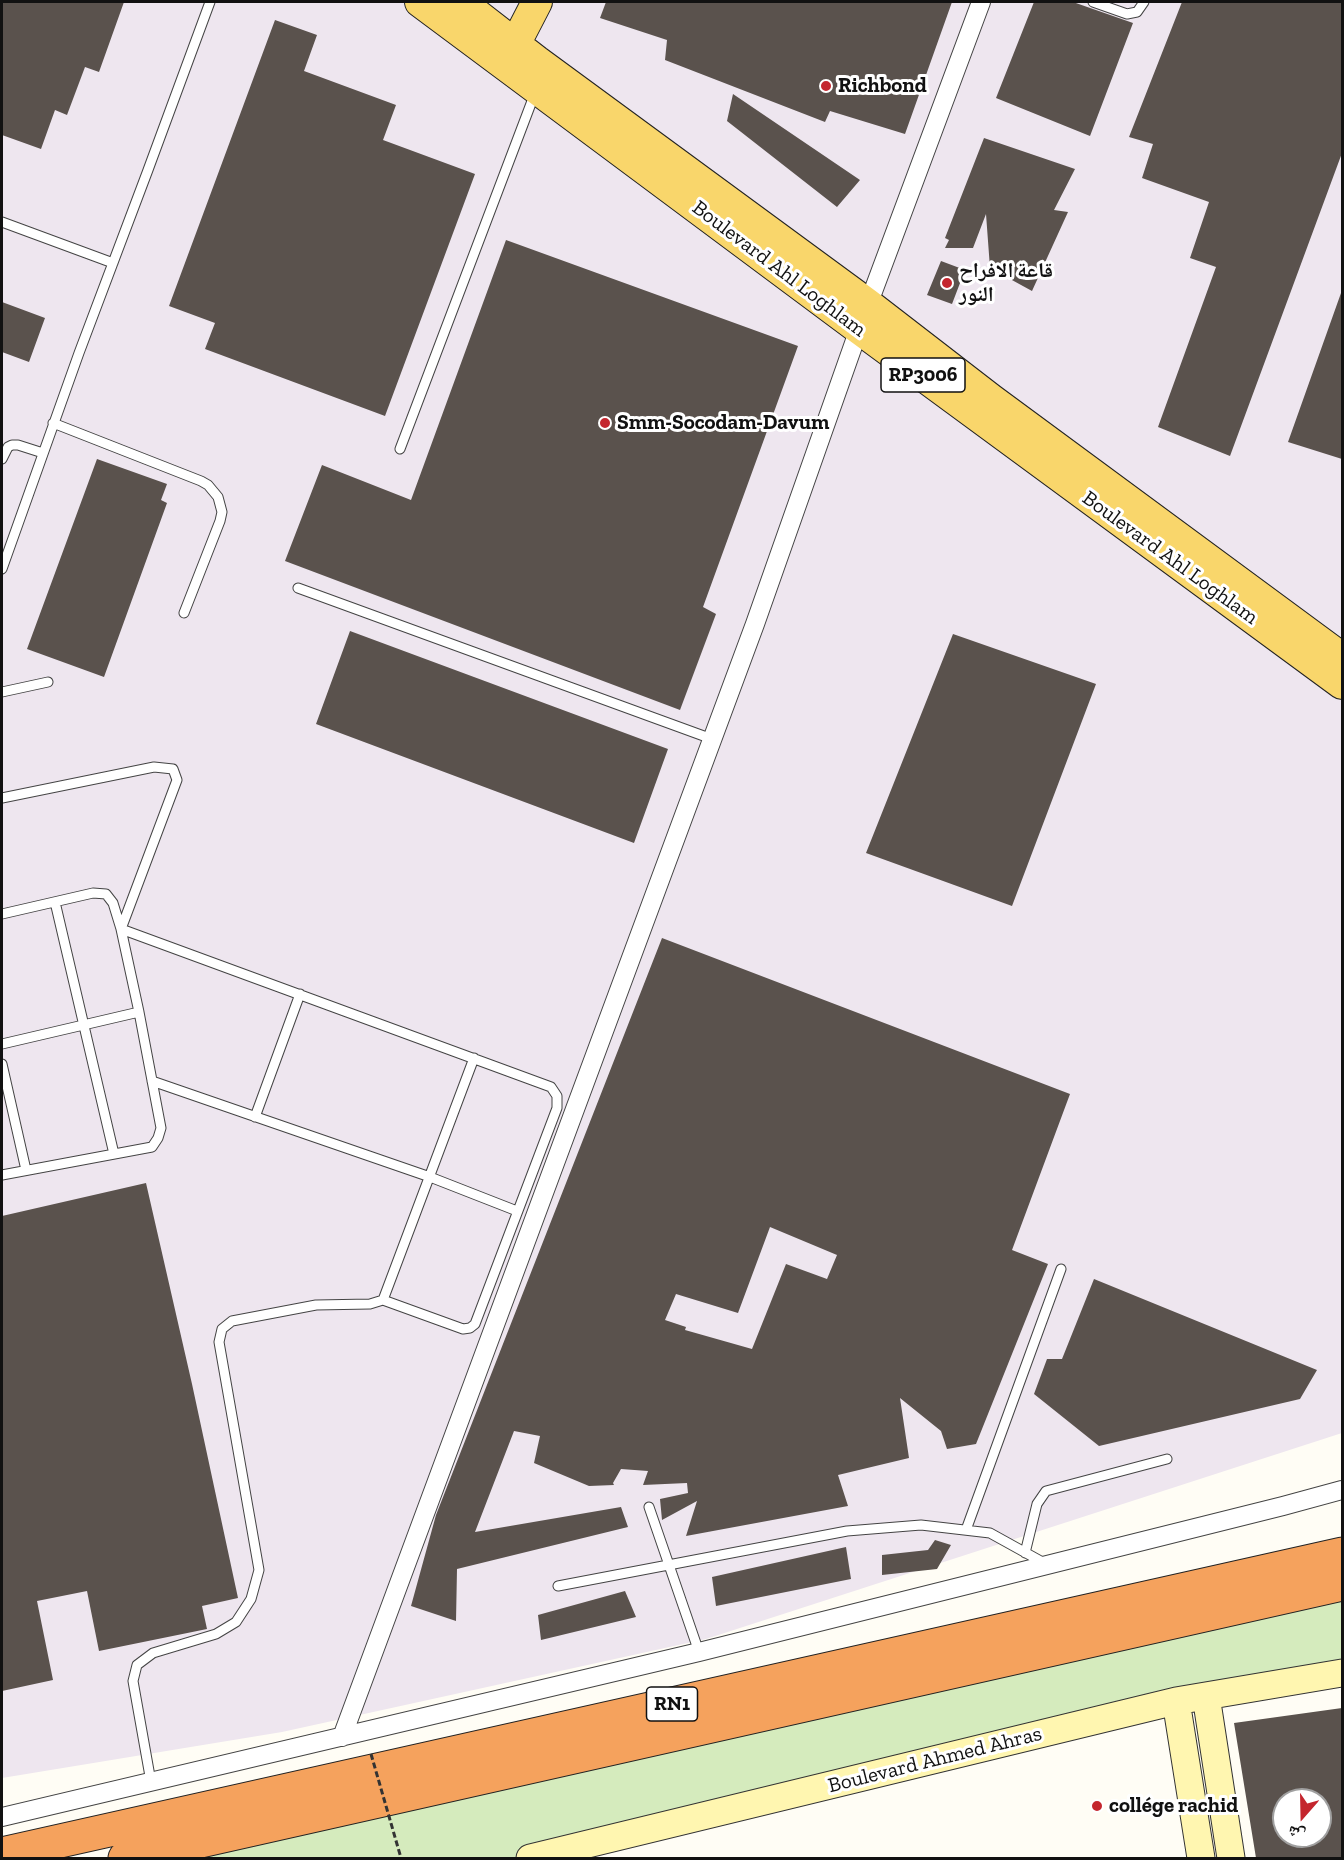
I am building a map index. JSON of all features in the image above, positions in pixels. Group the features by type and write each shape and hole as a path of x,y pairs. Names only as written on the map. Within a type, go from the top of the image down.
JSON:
{"highway":[{"name":"RN1","path":"2,1854 1342,1554"},
{"name":"RN1","path":"125,1858 1342,1584"}],"main road":[{"name":"Boulevard Ahl Loghlam","path":"420,2 488,23"},
{"name":"Boulevard Ahl Loghlam","path":"461,2 488,23 536,87 864,317"},
{"path":"511,54 537,2"},
{"name":"Boulevard Ahl Loghlam","path":"511,54 537,61 864,317 984,407 1192,560 1342,658"},
{"name":"Boulevard Ahl Loghlam","path":"1192,560 1342,684"}],"street":[{"path":"342,1737 712,739 864,317 981,2"},
{"path":"2,1817 699,1652 1342,1490"},
{"name":"Boulevard Ahmed Ahras","path":"537,1858 1176,1701 1342,1673"},
{"path":"1206,1696 1231,1858"},
{"path":"1176,1701 1201,1858"}],"lane":[{"path":"2,569 53,423 210,2"},
{"path":"1093,2 1127,14 1137,12 1144,2"},
{"path":"400,448 536,87"},
{"path":"2,222 113,263"},
{"path":"53,423 201,481 208,485 218,497 222,512 220,521 184,613"},
{"path":"2,459 8,447 12,445 42,453"},
{"path":"298,588 712,739"},
{"path":"2,692 48,682"},
{"path":"2,798 154,767 173,769 177,780 121,929"},
{"path":"2,914 93,893 106,894 113,903 121,929 161,1128 152,1147 2,1175"},
{"path":"55,902 114,1154"},
{"path":"121,929 551,1087 557,1096 557,1108 475,1324 470,1328 463,1329 383,1300 370,1304 316,1305 232,1321 222,1329 219,1342 259,1569 251,1599 236,1622 216,1635 153,1653 136,1665 133,1681 151,1782"},
{"path":"255,1117 300,994"},
{"path":"2,1044 138,1012"},
{"path":"383,1300 474,1058"},
{"path":"2,1064 26,1170"},
{"path":"152,1082 430,1177 517,1211"},
{"path":"966,1530 1061,1269"},
{"path":"1025,1553 1037,1504 1046,1491 1167,1459"},
{"path":"649,1507 699,1652"},
{"path":"558,1586 847,1531 921,1525 990,1533 1047,1565"}],"path":[{"path":"370,1754 400,1858"}],"shaded area":[{"path":"2,2 1342,2 1342,1433 706,1639 282,1732 2,1778"}],"green space":[{"path":"1342,1584 1342,1674 1177,1702 514,1858 125,1858"}],"building":[{"path":"2,2 124,2 99,72 85,67 67,115 55,110 41,149 2,135"},
{"name":"Richbond","path":"606,2 952,2 905,134 830,111 825,122 665,60 667,40 600,18"},
{"path":"1034,2 1073,2 1133,23 1090,136 996,98"},
{"path":"1182,2 1342,2 1342,153 1230,456 1158,427 1216,267 1190,258 1209,202 1142,178 1153,144 1129,137"},
{"path":"275,20 317,35 304,71 396,105 383,140 475,174 385,416 205,349 215,323 169,306"},
{"path":"733,94 860,180 837,207 727,121"},
{"path":"984,138 1075,169 1054,210 1068,212 1032,291 990,268 986,214 973,248 945,248 949,240 945,238"},
{"name":"Smm-Socodam-Davum","path":"506,240 798,346 703,607 716,614 680,710 285,561 322,465 411,500"},
{"path":"941,261 965,270 952,304 927,295"},
{"path":"1342,294 1342,459 1288,442"},
{"path":"2,302 45,318 29,362 2,352"},
{"path":"97,459 167,484 161,500 167,503 104,677 27,649"},
{"path":"350,631 668,749 634,843 316,724"},
{"path":"953,634 1096,684 1012,906 866,853"},
{"path":"662,938 1070,1094 1012,1250 1048,1264 976,1444 947,1449 941,1431 900,1398 909,1458 838,1475 848,1506 686,1536 697,1501 662,1520 660,1499 688,1493 687,1483 643,1485 648,1471 621,1469 614,1485 589,1486 534,1463 540,1436 514,1431 475,1532 621,1507 628,1527 457,1569 456,1621 411,1606 436,1515","holes":["770,1227 837,1255 827,1279 786,1264 752,1349 685,1330 686,1327 665,1320 676,1294 738,1313"]},
{"path":"146,1183 238,1598 202,1606 207,1629 99,1651 87,1591 37,1601 53,1680 2,1691 2,1216"},
{"path":"1094,1279 1317,1370 1300,1399 1099,1446 1034,1394 1047,1359 1062,1359"},
{"path":"935,1540 951,1545 937,1569 882,1575 882,1555 928,1550"},
{"path":"846,1547 851,1579 716,1606 712,1577"},
{"path":"625,1591 636,1617 541,1640 538,1615"},
{"path":"1342,1708 1342,1858 1256,1858 1234,1723"}],"place":[{"name":"Richbond","path":"826,86"},
{"name":"قاعة الافراح النور","path":"947,283"},
{"name":"Smm-Socodam-Davum","path":"605,423"},
{"name":"collége rachid","path":"1097,1806"}]}
